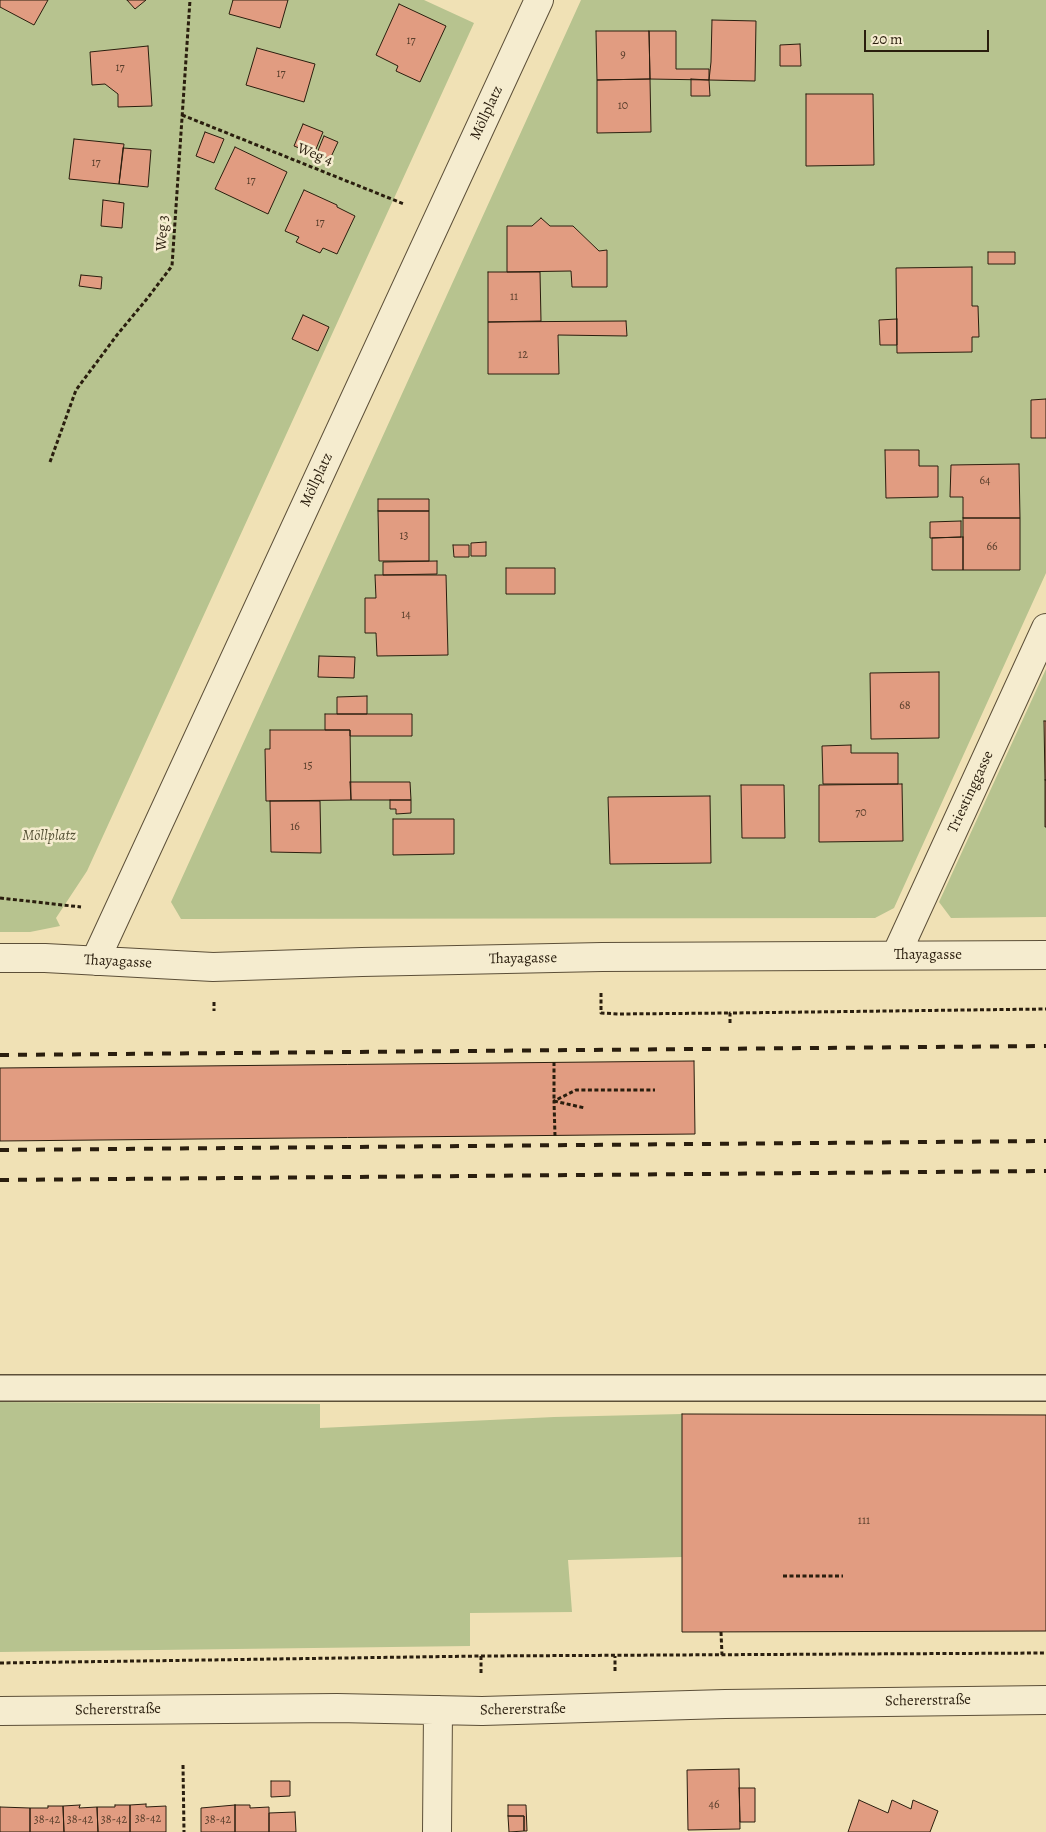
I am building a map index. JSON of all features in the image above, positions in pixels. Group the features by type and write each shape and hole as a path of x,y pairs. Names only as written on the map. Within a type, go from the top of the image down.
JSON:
{"street":[{"name":"Möllplatz","path":"95,961 539,0"},
{"name":"Triestinggasse","path":"896,956 1046,628"},
{"name":"Thayagasse","path":"0,958 45,958 213,967 593,957 1046,955"},
{"name":"Schererstraße","path":"0,1711 337,1708 536,1710 725,1704 1046,1700"},
{"path":"437,1832 438,1710"}],"lane":[{"path":"0,1388 1046,1388"}],"path":[{"name":"Weg 3","path":"50,462 76,390 172,266 190,0"},
{"name":"Weg 4","path":"182,115 382,194 438,219"},
{"path":"0,898 118,911"},
{"path":"618,1014 1046,1010"},
{"path":"730,1013 730,1023"},
{"path":"554,1062 555,1136"},
{"path":"554,1102 576,1090 655,1090"},
{"path":"554,1102 585,1108"},
{"path":"783,1576 843,1576"},
{"path":"721,1632 722,1655"},
{"path":"0,1663 481,1656 1046,1653"},
{"path":"481,1656 481,1674"},
{"path":"610,1673 615,1673 615,1656"},
{"path":"183,1765 184,1832"}],"green space":[{"path":"0,0 424,0 474,23 87,871 56,918 60,926 30,932 0,932"},
{"path":"581,0 1046,0 1046,573 894,908 875,918 181,919 171,902"},
{"path":"1046,669 1046,917 951,918 939,902"},
{"path":"0,1402 320,1404 320,1428 554,1417 682,1414 682,1557 568,1560 572,1612 470,1613 470,1646 0,1652"}],"building":[{"path":"0,0 48,0 34,25 0,7"},
{"path":"127,0 146,0 135,9"},
{"path":"233,0 288,0 280,28 229,14"},
{"path":"399,4 446,26 420,82 396,71 398,66 376,55"},
{"path":"712,20 756,21 755,81 709,80"},
{"path":"596,31 649,31 650,79 597,80"},
{"path":"649,31 676,31 676,69 709,69 709,80 650,79"},
{"path":"800,44 801,66 780,66 780,45"},
{"path":"148,46 152,106 118,107 118,94 105,84 92,85 90,52"},
{"path":"257,48 315,64 304,102 246,85"},
{"path":"650,79 651,132 597,133 597,80"},
{"path":"691,79 709,80 710,96 691,96"},
{"path":"806,94 873,94 874,165 806,166"},
{"path":"303,124 323,132 314,154 294,146"},
{"path":"205,132 224,139 214,163 196,156"},
{"path":"324,136 338,142 330,159 317,153"},
{"path":"74,139 124,144 119,184 69,179"},
{"path":"235,147 287,172 268,214 215,189"},
{"path":"123,148 151,150 148,187 119,184"},
{"path":"304,190 337,205 337,207 355,216 337,254 323,248 320,253 296,242 299,237 285,231"},
{"path":"103,200 124,203 122,228 101,226"},
{"path":"541,218 550,226 573,226 599,251 607,250 607,287 572,287 571,271 507,272 507,226 532,226"},
{"path":"988,252 1015,252 1015,264 988,264"},
{"path":"972,267 972,306 978,306 979,337 972,337 972,352 897,353 896,268"},
{"path":"488,272 540,272 541,321 488,322"},
{"path":"81,275 102,277 101,289 79,286"},
{"path":"303,315 329,327 318,351 292,339"},
{"path":"897,319 897,345 880,345 879,320"},
{"path":"626,321 627,336 558,335 559,374 488,374 488,322"},
{"path":"1046,399 1046,438 1031,438 1031,400"},
{"path":"885,450 919,450 919,466 938,466 938,497 886,498"},
{"path":"1019,464 1020,518 963,518 963,497 950,497 951,465"},
{"path":"378,499 429,499 429,511 378,511"},
{"path":"378,511 429,511 429,561 379,561"},
{"path":"963,518 1020,518 1020,570 963,570"},
{"path":"961,521 961,537 930,538 930,522"},
{"path":"963,537 963,570 932,570 932,538"},
{"path":"486,542 486,556 471,556 471,543"},
{"path":"453,545 469,545 469,557 454,557"},
{"path":"437,561 437,574 383,575 383,562"},
{"path":"506,568 555,568 555,594 506,594"},
{"path":"375,575 446,575 448,655 377,656 376,633 365,633 365,598 376,598"},
{"path":"319,656 355,657 354,678 318,677"},
{"path":"939,672 939,738 871,739 870,673"},
{"path":"367,696 367,714 337,714 337,697"},
{"path":"325,714 412,714 412,736 350,736 350,730 325,730"},
{"path":"1044,721 1046,721 1046,780 1045,780"},
{"path":"270,730 350,730 351,800 266,801 265,749 270,749"},
{"path":"851,745 851,753 898,753 898,784 823,784 822,746"},
{"path":"1046,780 1046,827 1045,827"},
{"path":"350,782 410,782 411,800 351,800"},
{"path":"902,784 903,841 819,842 819,785"},
{"path":"741,785 784,785 785,838 742,838"},
{"path":"710,796 711,863 610,864 608,797"},
{"path":"390,800 411,800 411,813 396,814 396,809 390,809"},
{"path":"270,801 320,801 321,853 271,852"},
{"path":"393,819 454,819 454,854 393,855"},
{"path":"694,1061 695,1134 0,1141 0,1068"},
{"path":"682,1414 1046,1415 1046,1631 682,1632"},
{"path":"739,1769 740,1829 688,1830 687,1770"},
{"path":"271,1781 290,1781 290,1796 271,1797"},
{"path":"739,1788 755,1788 755,1822 740,1822"},
{"path":"859,1800 888,1813 892,1800 911,1809 913,1800 938,1811 930,1832 848,1832"},
{"path":"146,1804 146,1807 166,1806 166,1832 130,1832 130,1805"},
{"path":"80,1805 79,1808 97,1807 98,1832 64,1832 63,1806"},
{"path":"115,1805 130,1805 130,1832 98,1832 97,1807 115,1807"},
{"path":"235,1805 250,1805 250,1808 269,1807 269,1832 235,1832"},
{"path":"235,1805 235,1832 201,1832 201,1808"},
{"path":"508,1805 526,1805 527,1831 524,1831 524,1816 508,1816"},
{"path":"48,1806 63,1806 64,1832 30,1832 30,1808 48,1808"},
{"path":"0,1807 30,1808 30,1832 0,1832"},
{"path":"295,1812 296,1832 269,1832 269,1813"},
{"path":"508,1816 524,1816 524,1831 509,1832"}],"railway":[{"path":"0,1055 1046,1046"},
{"path":"0,1150 1046,1141"},
{"path":"0,1180 1046,1171"}]}
